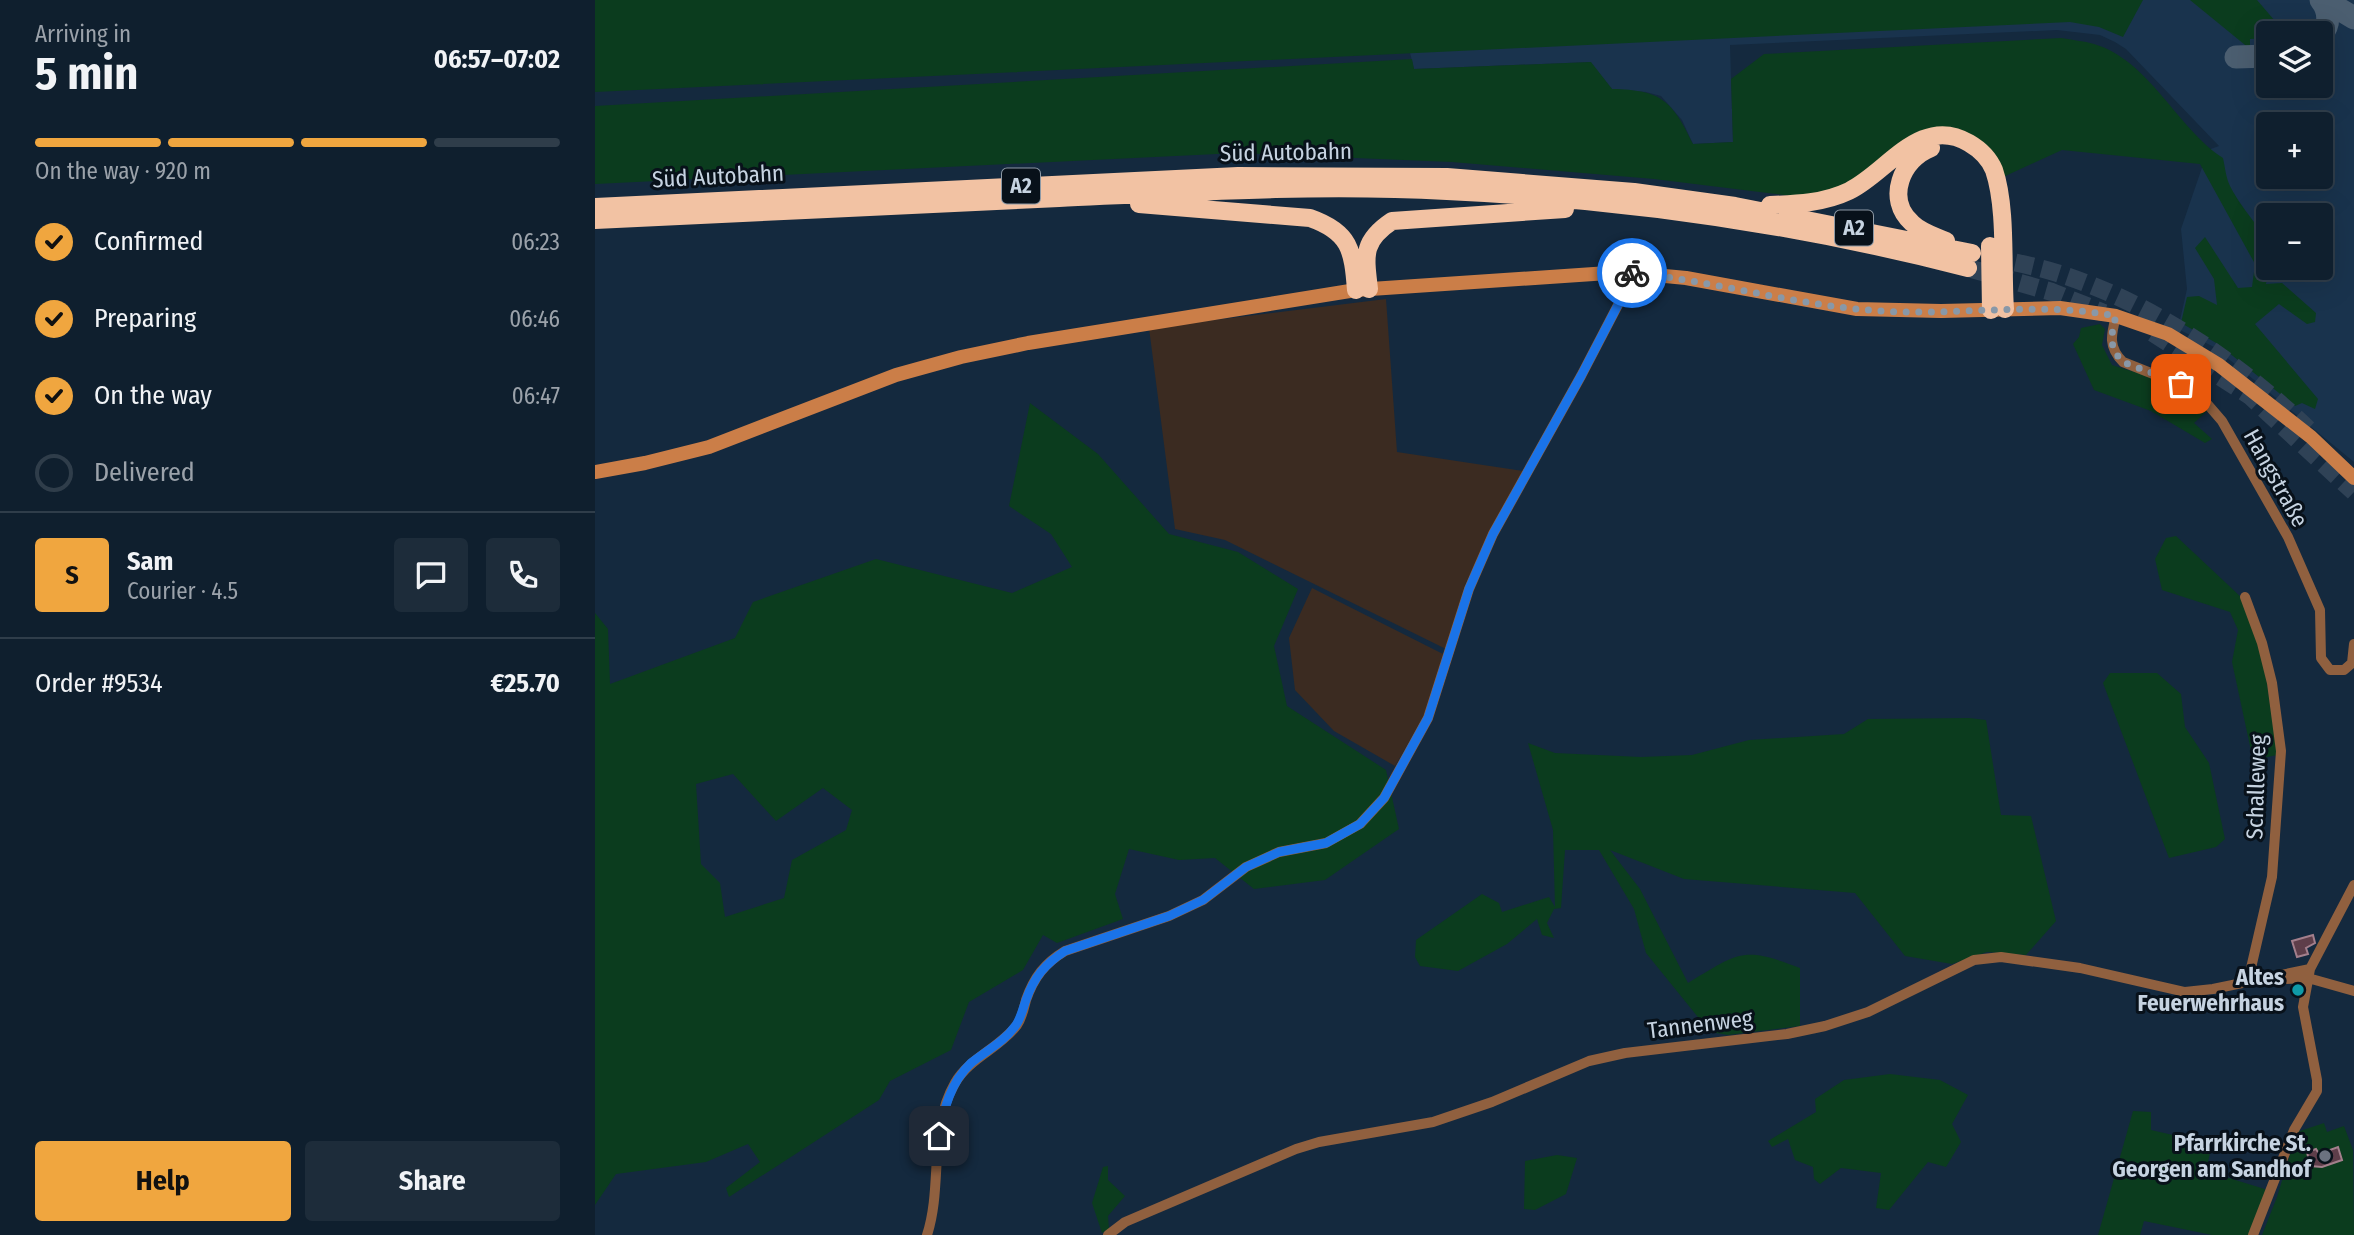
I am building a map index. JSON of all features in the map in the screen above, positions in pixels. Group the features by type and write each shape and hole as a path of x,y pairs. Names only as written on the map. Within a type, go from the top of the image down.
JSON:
{"highway":[{"path":"1735,206 1808,204 1828,199 1850,191 1867,180 1914,143 1939,136 1964,140 1988,159 1994,171 2000,205 1998,309"},
{"path":"1970,260 1911,223 1901,207 1899,179 1906,165 1917,153 1942,146 1956,148 1979,167 1986,184 1990,207 1998,309"},
{"name":"Süd Autobahn","path":"595,207 1298,175 1447,177 1634,192 1735,206 1970,260"},
{"name":"Süd Autobahn","path":"595,220 1241,190 1446,190 1616,204 1802,231 1970,260"},
{"path":"1063,198 1097,203 1194,207 1310,218 1329,224 1343,235 1362,289"},
{"path":"1362,289 1368,246 1375,232 1392,221 1616,204"}],"main road":[{"path":"595,472 709,447 896,375 961,356 1362,289 1623,272 1686,278 1857,309 2060,308 2116,316 2168,334 2219,365 2311,437 2354,478"}],"street":[{"path":"927,1235 933,1211 937,1147 946,1103 956,1081 970,1064 1006,1038 1019,1022 1031,984 1051,960 1065,951 1169,916 1203,900 1246,867 1279,852 1326,843 1360,824 1384,798 1428,718 1469,589 1493,534 1619,303 1623,272"},
{"name":"Hangstraße","path":"2116,316 2110,340 2116,355 2123,362 2181,384 2203,399 2218,415 2241,453 2288,537 2320,610 2321,658 2330,670 2344,670 2353,663 2354,644"},
{"name":"Schalleweg","path":"2245,597 2262,643 2272,683 2281,751 2272,877 2248,981"},
{"path":"2253,1235 2294,1130 2317,1091 2303,1007 2309,973 2354,886"},
{"name":"Tannenweg","path":"1108,1235 1125,1222 1296,1149 1319,1142 1445,1118 1492,1102 1589,1061 1625,1053 1787,1034 1825,1026 1868,1012 1973,960 2001,957 2080,968 2185,992 2309,973 2354,991"}],"shaded area":[{"path":"1397,0 2354,0 2354,462 2214,347 2178,329 2187,289 2181,229 2208,150 2219,146 2126,49 2115,42 2100,35 2057,30 1730,45 1733,142 1693,144 1682,120 1661,96 1612,89 1590,62 1414,69"},
{"path":"1386,299 1397,452 1523,471 1465,584 1446,649 1225,540 1175,529 1149,328"},
{"path":"1312,588 1443,654 1428,708 1395,766 1334,731 1295,690 1289,638"}],"green space":[{"path":"595,0 2143,0 2123,37 2099,27 2070,22 595,92"},
{"path":"2190,0 2257,0 2275,21 2256,21 2256,39 2250,39 2250,49"},
{"path":"2061,38 2094,44 2113,52 2147,79 2191,130 2223,158 2230,186 2256,225 2256,280 2267,280 2266,284 2282,283 2316,313 2315,322 2307,324 2279,304 2255,324 2318,399 2315,409 2302,403 2295,406 2218,344 2181,323 2187,297 2199,296 2217,305 2214,279 2195,248 2205,237 2238,288 2252,287 2255,264 2200,164 2062,150 2001,178 1946,130 1848,186 1800,197 1654,179 1452,162 1237,153 595,184 595,106 1412,59 1414,69 1591,62 1612,89 1642,92 1663,100 1678,117 1693,144 1733,142 1731,79 1764,54"},
{"path":"2100,324 2105,329 2102,345 2112,365 2188,393 2208,410 2194,423 2212,439 2205,443 2151,411 2094,390 2073,344 2079,337 2081,328"},
{"path":"1030,403 1098,454 1169,534 1238,552 1298,589 1274,646 1287,706 1386,770 1399,829 1325,880 1254,889 1215,858 1179,860 1129,849 1115,894 1123,919 1057,943 1043,935 1023,970 969,1002 951,1050 890,1081 879,1100 729,1197 726,1188 760,1162 748,1144 706,1162 616,1174 595,1205 595,613 608,629 610,684 735,638 753,602 876,559 1012,593 1072,567 1051,534 1009,506","holes":["733,774 776,821 823,788 852,810 846,830 792,860 784,898 725,917 720,883 701,864 696,784"]},
{"path":"2176,536 2242,598 2258,641 2277,755 2253,760 2232,662 2238,630 2230,612 2162,590 2155,559 2166,538"},
{"path":"2110,673 2157,673 2181,694 2185,727 2209,763 2225,839 2216,847 2169,858 2103,683"},
{"path":"1868,719 1986,720 2001,815 2031,816 2056,921 2026,955 1987,952 1952,964 1905,956 1855,893 1684,879 1610,850 1640,889 1688,983 1719,964 1742,956 1765,957 1800,968 1800,1026 1728,1035 1710,1032 1646,953 1634,909 1599,850 1565,850 1561,908 1554,909 1547,923 1554,938 1542,935 1537,919 1507,944 1458,971 1420,966 1415,957 1416,940 1482,894 1499,903 1502,912 1549,897 1555,907 1553,830 1528,743 1555,753 1641,757 1692,755 1749,740 1844,734"},
{"path":"1890,1074 1940,1080 1968,1095 1952,1124 1961,1142 1946,1167 1928,1162 1889,1210 1876,1208 1881,1173 1841,1168 1820,1184 1814,1179 1813,1167 1795,1160 1788,1139 1772,1147 1768,1141 1816,1112 1815,1099 1844,1080"},
{"path":"2133,1111 2151,1112 2151,1130 2212,1144 2206,1171 2268,1190 2249,1235 2212,1235 2144,1221 2140,1235 2098,1235"},
{"path":"2324,1123 2327,1132 2344,1126 2353,1150 2354,1235 2262,1235 2297,1132"},
{"path":"1557,1155 1577,1158 1566,1194 1535,1210 1524,1209 1525,1161"},
{"path":"1108,1166 1108,1180 1125,1196 1108,1216 1109,1229 1102,1233 1092,1203 1103,1167"}],"building":[{"path":"2313,935 2315,943 2306,948 2308,954 2297,957 2292,941"},
{"name":"Pfarrkirche St. Georgen am Sandhof","path":"2338,1147 2342,1160 2322,1167 2310,1166 2307,1152 2316,1149 2319,1154"}],"taxiway":[{"path":"2321,0 2326,9 2327,21"},
{"path":"2324,0 2354,18"},
{"path":"2236,57 2256,56"}],"tunnel":[{"path":"1989,257 2057,273 2126,300 2222,358 2252,380 2308,429"},
{"path":"1968,268 2052,292 2104,313"},
{"path":"2153,333 2250,396 2354,492"}],"way so far":[{"path":"1632,273 1686,278 1857,309 1941,311 2060,308 2116,316 2110,340 2116,355 2123,362 2181,384"}],"place":[{"name":"Altes Feuerwehrhaus","path":"2298,990"},
{"name":"Pfarrkirche St. Georgen am Sandhof","path":"2325,1156"}],"route":[{"path":"939,1136 946,1103 956,1081 970,1064 1006,1038 1019,1022 1031,984 1051,960 1065,951 1169,916 1203,900 1246,867 1279,852 1326,843 1360,824 1384,798 1428,718 1469,589 1493,534 1619,303 1623,272 1632,273"}]}
